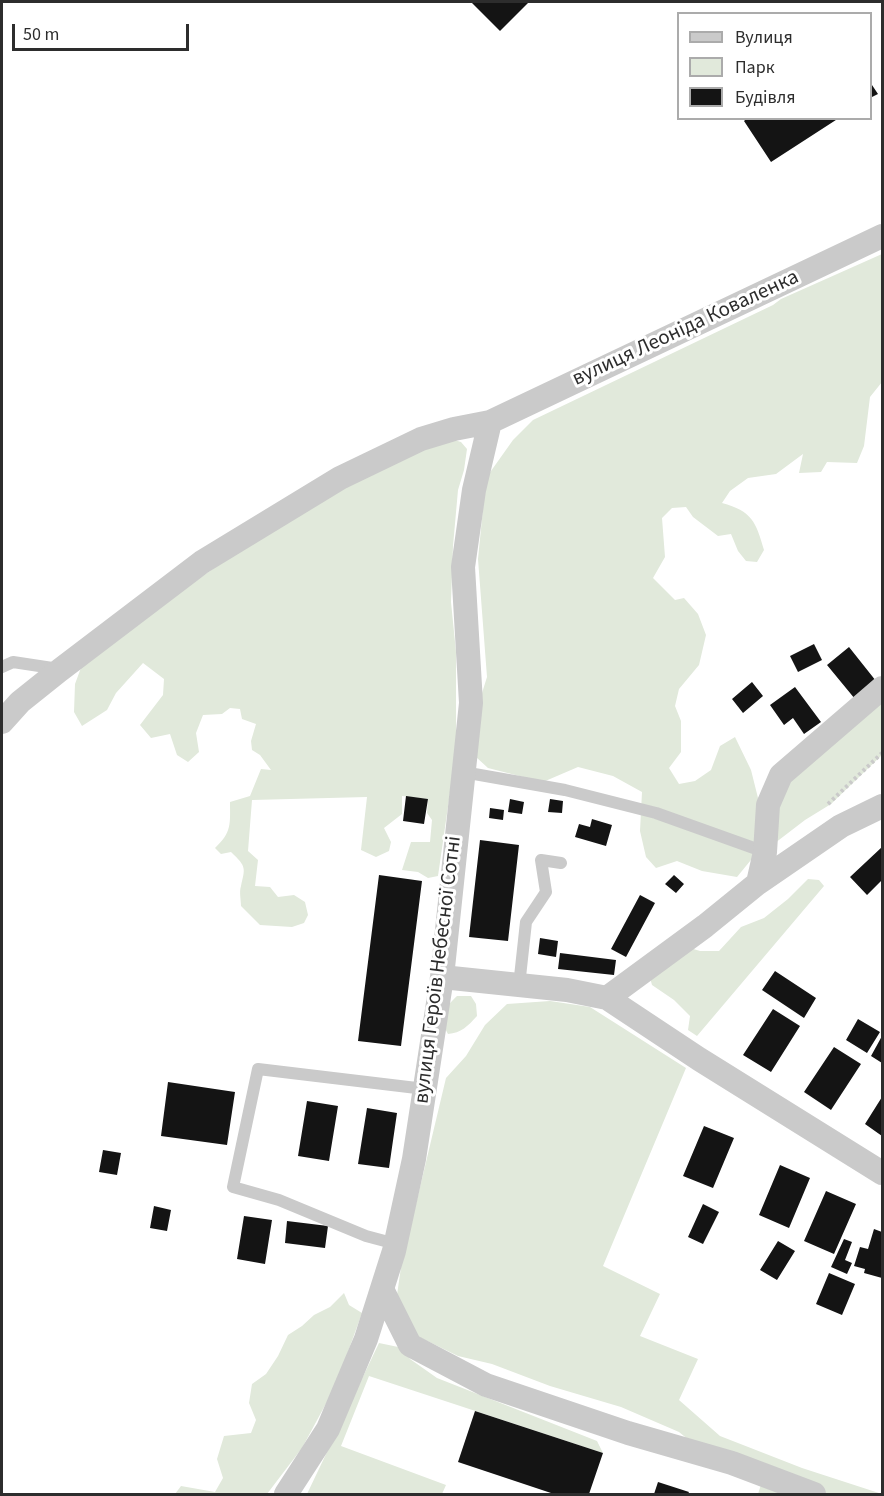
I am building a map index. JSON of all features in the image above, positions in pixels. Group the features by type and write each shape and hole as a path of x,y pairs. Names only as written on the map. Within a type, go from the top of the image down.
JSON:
{"street":[{"name":"вулиця Леоніда Коваленка","path":"2,722 21,702 60,670 202,562 339,478 421,439 454,429 490,422 882,236"},
{"name":"вулиця Героїв Небесної Сотні","path":"286,1494 328,1429 366,1339 396,1244 414,1159 442,977 471,703 463,567 474,490 490,422"},
{"path":"758,883 765,852 768,805 782,775 882,688"},
{"path":"607,998 705,926 758,883 841,826 882,806"},
{"path":"442,977 567,990 607,998 699,1059 882,1173"},
{"path":"382,1289 410,1345 486,1385 628,1433 732,1463 814,1494"}],"lane":[{"path":"2,667 13,662 60,670"},
{"path":"463,772 565,790 656,813 765,852"},
{"path":"519,986 526,922 546,892 540,860 561,863"},
{"path":"396,1244 366,1236 279,1200 234,1187 258,1069 425,1089"}],"green space":[{"path":"882,254 882,382 870,397 864,446 857,463 827,462 821,472 799,473 803,454 776,474 748,478 730,491 722,503 746,514 755,525 764,550 757,562 746,561 738,551 731,534 718,536 693,517 686,507 672,508 662,518 665,557 653,578 675,600 684,598 698,614 706,635 699,665 679,689 675,706 681,721 681,752 669,768 679,784 695,781 711,770 720,746 735,737 751,770 762,814 755,855 737,877 702,871 677,861 656,868 646,857 640,831 642,792 613,776 578,767 543,782 488,768 476,757 482,693 487,677 478,559 486,478 513,440 533,420 773,305 781,299"},
{"path":"445,437 461,442 467,449 458,490 453,546 451,602 456,652 456,751 438,876 428,878 418,872 402,870 411,842 430,842 432,820 427,813 428,799 402,796 402,814 384,828 391,842 389,851 376,857 361,850 367,797 252,800 248,851 258,860 255,886 270,887 278,897 294,895 305,902 308,915 304,923 292,927 260,925 241,906 240,891 244,871 240,861 231,852 221,854 215,848 225,837 229,827 230,802 250,796 261,769 271,770 260,755 252,750 251,741 256,724 242,719 240,709 230,708 222,714 203,715 196,733 199,752 188,762 177,755 170,734 151,738 140,725 163,695 164,679 143,663 116,693 107,710 82,726 74,712 75,684 82,665 94,652 303,506"},
{"path":"882,698 882,755 831,804 775,843 774,816 788,783"},
{"path":"808,879 819,880 824,886 697,1036 688,1030 690,1016 674,1000 652,985 649,974 687,947 700,951 719,951 741,927 764,918"},
{"path":"457,996 471,996 476,1004 477,1016 464,1028 448,1034 443,1018 444,1013"},
{"path":"550,1001 590,1007 686,1068 603,1266 660,1294 640,1336 698,1359 679,1400 720,1436 802,1468 882,1494 758,1494 766,1469 695,1445 679,1432 621,1407 550,1386 492,1364 458,1356 411,1333 396,1302 401,1267 446,1078 466,1056 485,1025 507,1004"},
{"path":"344,1293 349,1305 362,1313 336,1385 302,1448 267,1494 175,1494 181,1486 215,1492 223,1478 217,1459 224,1436 251,1433 256,1420 249,1403 252,1384 266,1374 288,1335 314,1315 330,1307"},
{"path":"379,1343 403,1348 410,1359 437,1378 597,1441 603,1453 369,1376 341,1446 446,1485 442,1494 307,1494"}],"building":[{"path":"471,2 529,2 500,31"},
{"path":"872,85 878,94 872,97"},
{"path":"745,120 836,120 771,162"},
{"path":"814,644 822,660 798,672 790,656"},
{"path":"849,647 876,681 855,699 827,665"},
{"path":"752,682 763,696 743,713 732,699"},
{"path":"795,687 821,722 804,734 793,718 784,725 770,705"},
{"path":"406,796 428,799 424,824 403,821"},
{"path":"510,799 524,802 522,814 508,812"},
{"path":"550,799 563,801 562,813 548,812"},
{"path":"490,808 504,810 503,820 489,818"},
{"path":"592,819 612,825 606,846 575,837 579,824 590,827"},
{"path":"480,840 519,845 508,941 469,937"},
{"path":"882,847 882,880 867,895 850,877"},
{"path":"379,875 422,881 401,1046 358,1041"},
{"path":"674,875 684,884 676,893 665,884"},
{"path":"640,895 655,903 626,957 611,949"},
{"path":"540,938 558,941 556,957 538,954"},
{"path":"560,953 616,960 614,975 558,969"},
{"path":"775,971 816,998 804,1018 762,990"},
{"path":"773,1009 800,1026 771,1072 743,1055"},
{"path":"858,1019 880,1032 867,1053 846,1040"},
{"path":"882,1036 882,1063 871,1056"},
{"path":"834,1047 861,1064 831,1110 804,1092"},
{"path":"168,1082 235,1092 227,1145 161,1136"},
{"path":"882,1097 882,1136 865,1124"},
{"path":"307,1101 338,1106 329,1161 298,1156"},
{"path":"367,1108 397,1113 389,1168 358,1164"},
{"path":"704,1126 734,1138 713,1188 683,1176"},
{"path":"103,1150 121,1153 117,1175 99,1172"},
{"path":"780,1165 810,1178 789,1228 759,1215"},
{"path":"826,1191 856,1204 834,1254 804,1241"},
{"path":"703,1204 719,1212 703,1244 688,1237"},
{"path":"154,1206 171,1210 167,1231 150,1228"},
{"path":"244,1216 272,1220 265,1264 237,1259"},
{"path":"287,1221 328,1226 325,1248 285,1243"},
{"path":"874,1229 882,1232 882,1278 864,1273 865,1269 854,1266 860,1247 868,1249"},
{"path":"844,1239 852,1242 845,1260 852,1263 847,1274 831,1267"},
{"path":"778,1241 795,1251 777,1280 760,1270"},
{"path":"829,1273 855,1284 842,1315 816,1304"},
{"path":"475,1411 603,1453 589,1494 554,1494 458,1462"},
{"path":"658,1482 689,1492 688,1494 654,1494"}]}
